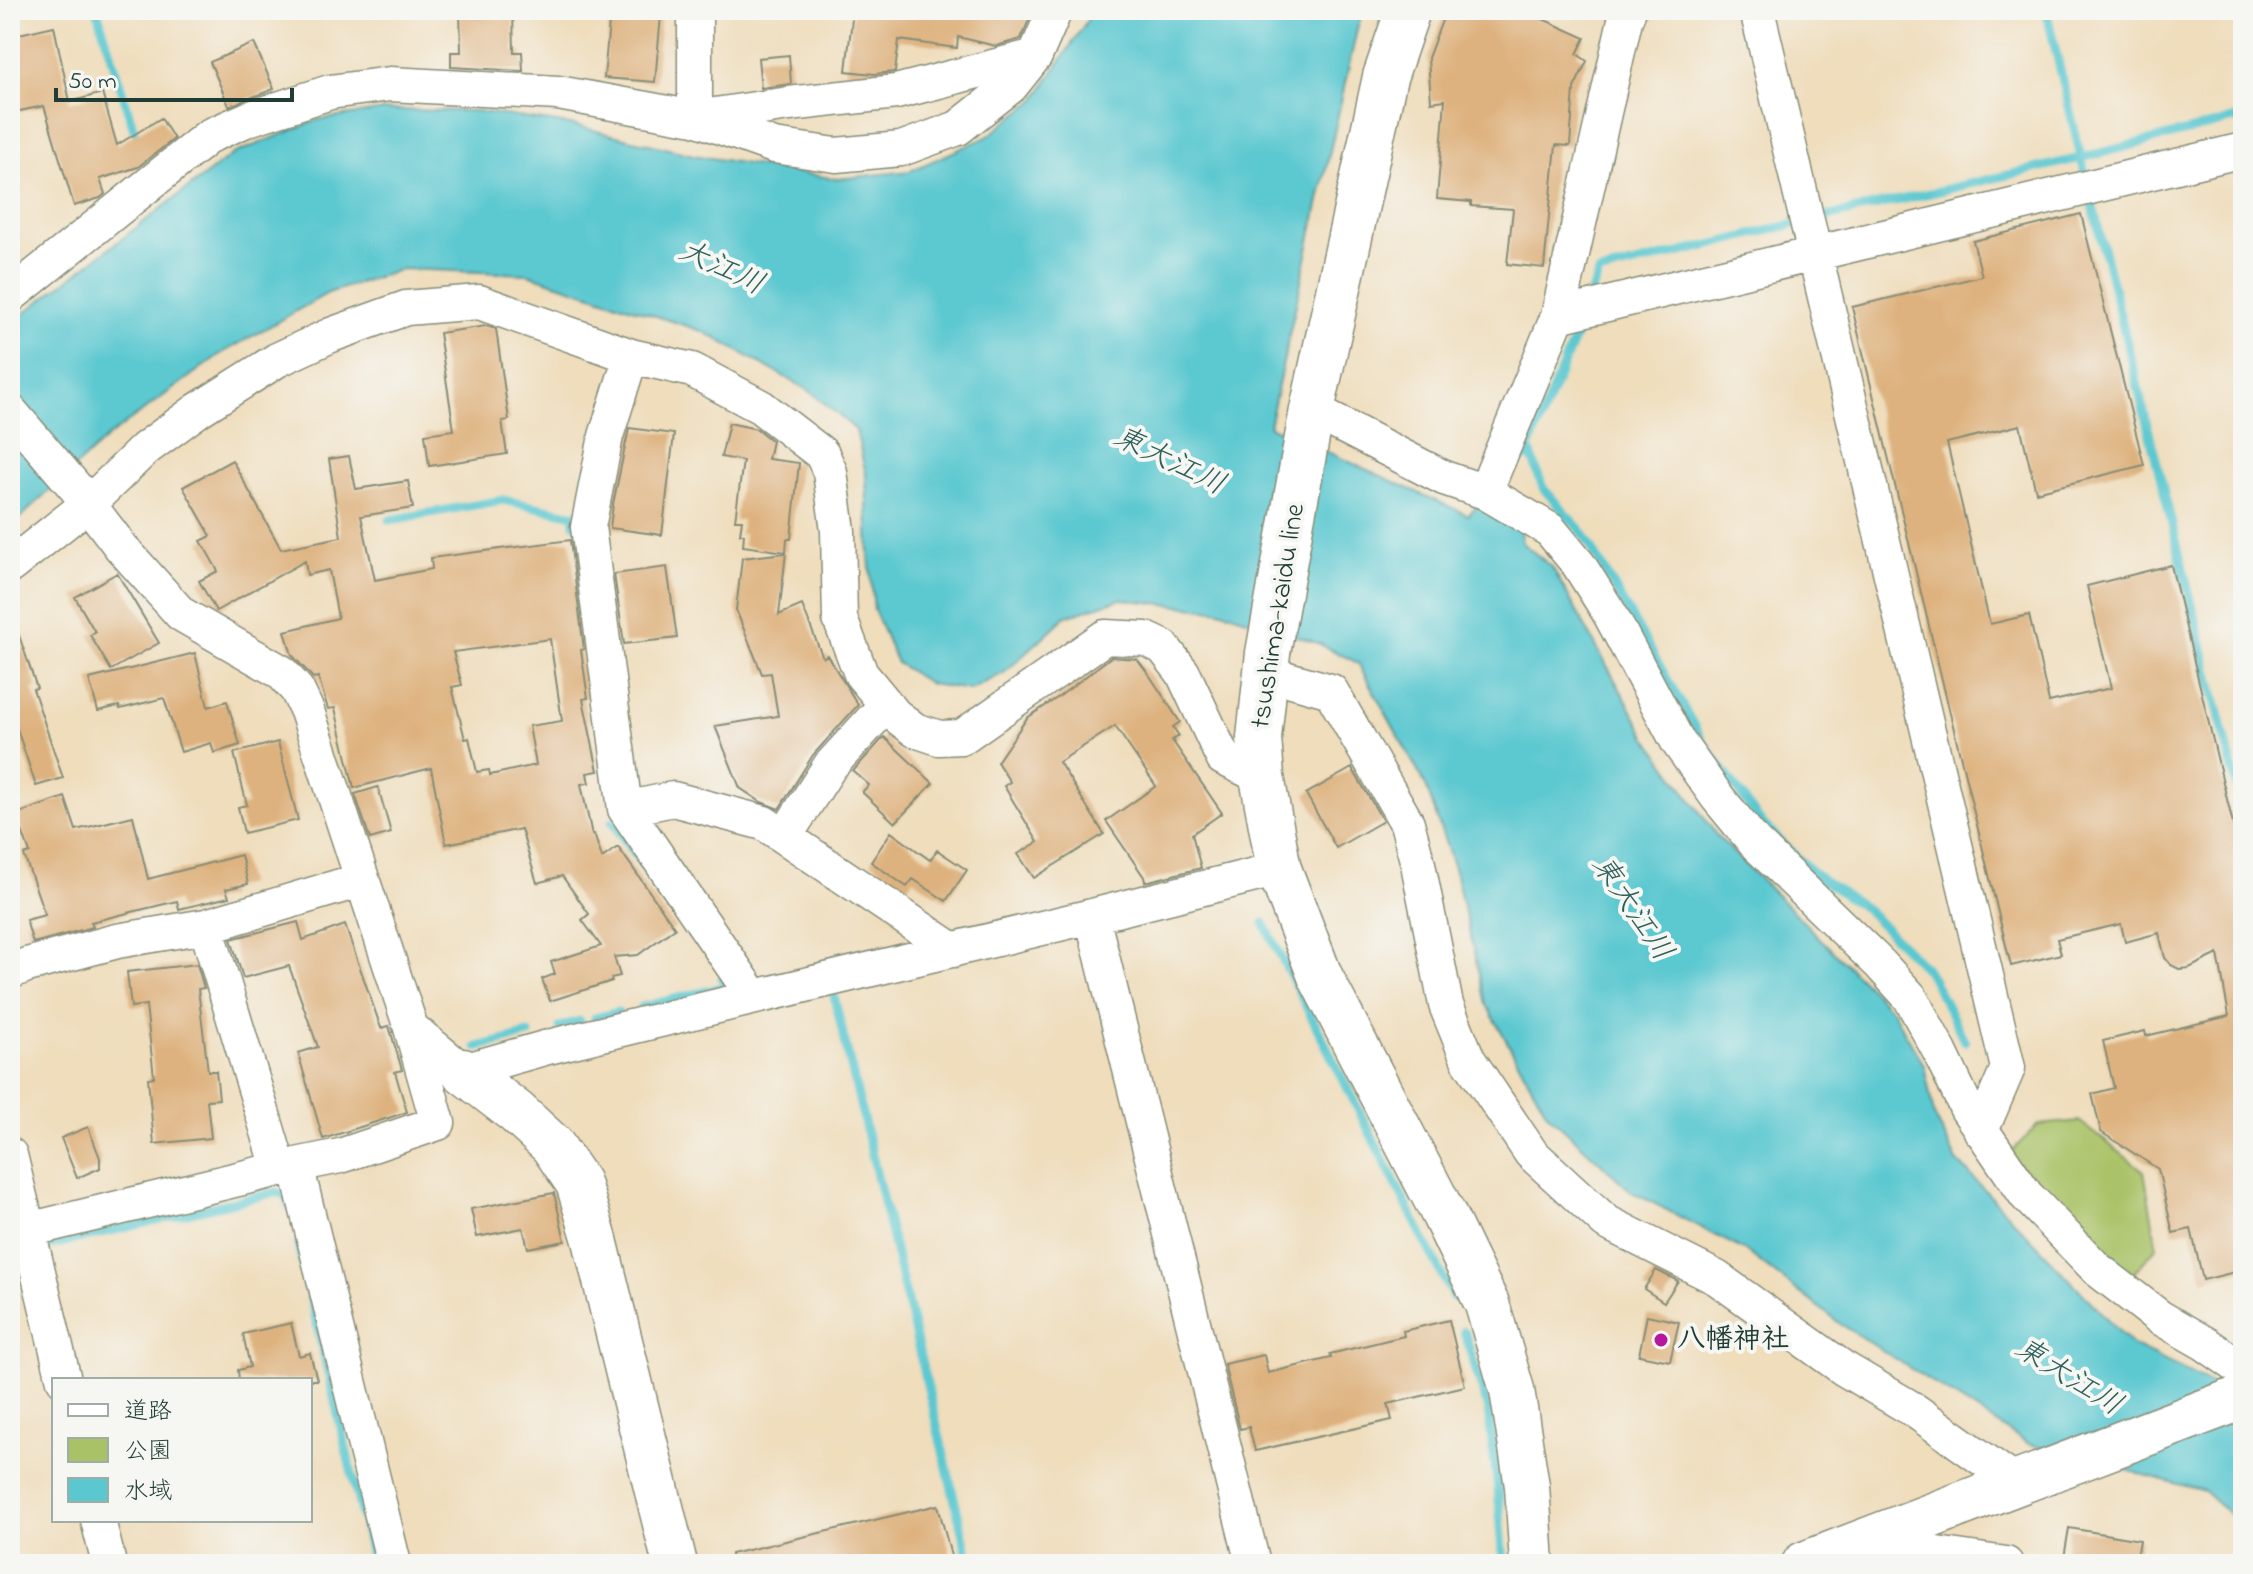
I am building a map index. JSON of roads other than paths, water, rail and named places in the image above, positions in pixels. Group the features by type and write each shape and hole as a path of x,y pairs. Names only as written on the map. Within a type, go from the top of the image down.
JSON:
{"main road":[{"name":"tsushima-kaidu line","path":"1408,10 1385,77 1311,420 1278,666 1259,738 1262,777 1279,869 1320,976 1487,1304 1512,1390 1527,1486 1532,1564"},
{"path":"463,1071 552,1145 578,1183 595,1240 675,1564"},
{"path":"1804,1564 2243,1397"}],"street":[{"path":"695,10 695,118"},
{"path":"10,296 209,136 248,119 330,92 390,84 558,93 695,118 774,146 836,155 901,149 958,128 1011,86 1035,56 1055,10"},
{"path":"1485,492 1558,316 1629,10"},
{"path":"1757,10 2008,1068 1981,1131"},
{"path":"695,118 896,92 1035,56"},
{"path":"1558,316 2243,150"},
{"path":"10,566 82,496 198,410 277,360 331,335 406,308 479,302 631,356 692,370 761,407 822,454 830,472 838,531 840,619 861,674 895,715 915,730 939,738 962,737 1105,637 1146,639 1163,647 1183,673 1223,758 1262,777"},
{"path":"631,356 606,436 588,527 625,809 754,997"},
{"path":"10,411 121,547 181,614 281,672 297,690 307,711 411,1028 438,1123 340,1156 287,1166 28,1230"},
{"path":"1311,420 1444,478 1485,492 1550,530 1579,565 1610,614 1678,742 1702,776 1755,843 1910,997 1967,1109 2026,1195 2097,1269 2159,1317 2243,1370"},
{"path":"1278,666 1331,691 1407,823 1446,1005 1468,1059 1531,1153 1606,1222 1717,1278 1843,1368 2029,1479"},
{"path":"785,836 830,766 886,705"},
{"path":"625,809 673,799 764,823 953,950"},
{"path":"411,1028 463,1071 548,1047 1279,869"},
{"path":"10,972 117,941 206,926 361,880"},
{"path":"1092,916 1253,1564"},
{"path":"206,926 287,1166 394,1564"},
{"path":"10,1155 64,1378"},
{"path":"98,1522 109,1564"},
{"path":"1860,1543 2006,1564"}],"water":[{"path":"1094,10 1364,10 1358,25 1269,426 1468,515 1483,500 1518,522 1522,543 1552,567 1646,736 1717,836 1892,1010 1924,1065 1934,1115 1957,1161 2132,1345 2243,1399 2243,1527 2204,1491 2029,1444 1839,1323 1746,1251 1632,1192 1547,1113 1486,1004 1455,871 1426,786 1358,663 1320,644 1223,611 1121,599 1066,616 1004,673 970,690 930,684 897,663 874,610 866,474 856,430 810,391 702,331 528,274 402,269 328,293 219,355 109,436 10,527 10,324 233,154 318,120 385,110 477,111 577,126 693,155 837,179 910,171 987,137 1035,100"}],"waterway":[{"path":"97,10 134,130"},
{"path":"2046,10 2085,174"},
{"path":"1822,218 2243,117"},
{"path":"2092,202 2243,810"},
{"path":"1591,293 1599,273 1794,224"},
{"path":"1525,457 1579,327"},
{"path":"1529,448 1543,488 1583,533 1705,745 1759,820 1814,874 1866,909 1928,971 1965,1041"},
{"path":"390,520 503,500 575,515 575,524"},
{"path":"612,822 670,904"},
{"path":"1264,923 1453,1297"},
{"path":"641,1007 727,986 722,979"},
{"path":"834,996 970,1564"},
{"path":"595,1018 618,1012"},
{"path":"560,1027 580,1021"},
{"path":"477,1047 529,1034"},
{"path":"47,1246 276,1192 287,1196 289,1206"},
{"path":"298,1244 373,1564"},
{"path":"1464,1331 1488,1409 1504,1564"}],"place":[{"name":"八幡神社","path":"1661,1340"}],"water label":[{"name":"大江川","path":"721,269"},
{"name":"東大江川","path":"1169,462"},
{"name":"東大江川","path":"1631,909"},
{"name":"東大江川","path":"2068,1378"}]}
